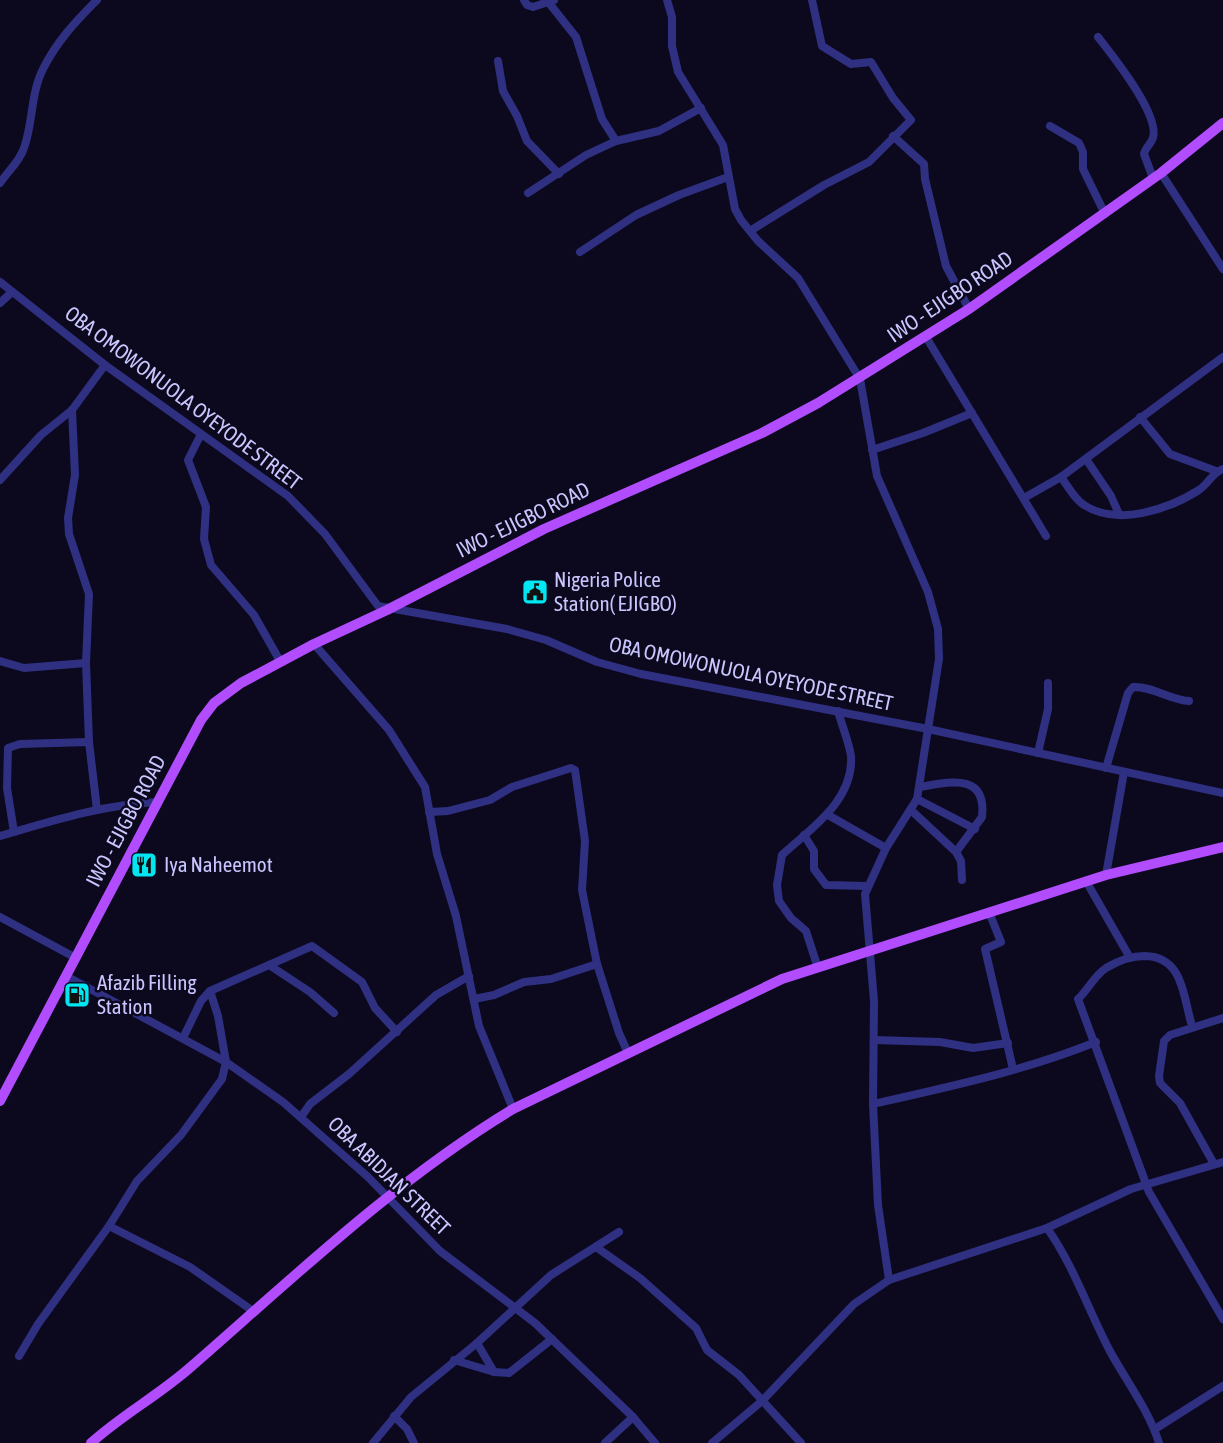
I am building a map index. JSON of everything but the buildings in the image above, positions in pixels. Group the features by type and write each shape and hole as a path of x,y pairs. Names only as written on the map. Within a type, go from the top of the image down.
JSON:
{"main road":[{"name":"IWO - EJIGBO ROAD","path":"0,1101 206,712 233,689 280,661 387,610 534,534 659,480 779,424 860,379 969,309 1157,175 1223,123"},
{"path":"91,1443 117,1419 190,1368 253,1311 389,1197 485,1126 513,1109 762,987 1086,881 1223,847"}],"street":[{"path":"0,183 16,164 26,144 35,92 43,70 69,28 98,0"},
{"path":"524,0 529,7 552,2 576,37 602,119 616,141"},
{"path":"750,231 824,185 869,162 911,120 870,62 851,64 822,46 812,0"},
{"path":"670,1 676,64 723,146 735,209 750,231 798,278 860,379 880,485 928,592 938,629 939,659 917,799 912,811 886,848 867,886 865,902 868,951 874,992 873,1104 878,1204 889,1280"},
{"path":"1098,37 1117,61 1142,100 1153,134 1144,154 1223,269"},
{"path":"498,61 503,91 517,116 527,141 559,174"},
{"path":"528,193 586,155 616,141 659,131 701,108"},
{"path":"1050,126 1075,139 1082,147 1083,169 1105,213"},
{"path":"893,136 924,164 925,179 946,266 969,309"},
{"path":"580,252 636,215 679,195 728,177"},
{"name":"OBA OMOWONUOLA OYEYODE STREET","path":"0,282 105,365 288,496 325,534 378,606 387,610 507,629 546,640 597,662 928,729 1223,793"},
{"path":"0,303 12,292"},
{"path":"926,337 1046,536"},
{"path":"1024,498 1086,459 1223,357"},
{"path":"0,480 41,435 62,415 72,410 105,365"},
{"path":"72,410 75,475 68,518 71,549 89,594 86,663 89,742 97,810"},
{"path":"872,450 933,430 972,413"},
{"path":"1060,477 1086,507 1107,514 1138,514 1178,502 1202,488 1220,470 1170,454 1140,417"},
{"path":"201,434 188,460 206,507 204,539 211,565 254,615 280,661"},
{"path":"1086,459 1111,496 1119,514"},
{"path":"314,644 400,747 425,787 437,854 456,916 479,1026 513,1109"},
{"path":"0,662 24,668 86,663"},
{"path":"1038,753 1048,709 1048,683"},
{"path":"1106,768 1128,693 1133,687 1141,686 1175,699 1189,701"},
{"path":"818,968 806,931 782,907 777,885 782,855 828,815 848,778 851,759 838,711"},
{"path":"14,832 7,788 8,748 20,744 89,742"},
{"path":"429,812 448,811 490,801 512,788 571,768 575,770 585,841 582,890 597,964 619,1033 628,1053"},
{"path":"1106,875 1124,772"},
{"path":"920,787 962,782 977,789 983,811 975,829 956,852"},
{"path":"917,799 975,829"},
{"path":"0,836 97,810 131,803 158,802"},
{"path":"912,811 956,852 961,861 962,880"},
{"path":"828,815 886,848"},
{"path":"804,835 814,851 814,869 826,885 867,886"},
{"path":"1086,881 1129,956"},
{"path":"989,912 1001,942 985,949 996,1005 1008,1043 1013,1069"},
{"path":"0,917 76,958"},
{"path":"183,1038 201,1001 210,991 309,946 315,947 362,982 375,1008 397,1032"},
{"path":"1192,1026 1180,981 1168,961 1151,956 1129,956 1104,969 1078,999 1082,1015 1096,1042 1146,1185 1223,1319"},
{"path":"474,999 494,995 524,982 551,979 597,964"},
{"path":"269,965 310,992 334,1013"},
{"name":"OBA ABIDJAN STREET","path":"66,976 226,1062 301,1117 389,1197 440,1251 516,1308 552,1339 633,1417 656,1443"},
{"path":"301,1117 310,1104 397,1032 436,995 469,976"},
{"path":"19,1356 38,1324 109,1226 137,1181 181,1135 222,1079 226,1062 218,1016 210,991"},
{"path":"1214,1164 1180,1102 1161,1083 1159,1076 1164,1041 1170,1035 1192,1026 1223,1018"},
{"path":"874,1040 940,1042 973,1048 1008,1043"},
{"path":"873,1104 966,1083 1043,1061 1096,1042"},
{"path":"712,1443 762,1401 854,1304 889,1280 1047,1228 1111,1197 1223,1162"},
{"path":"109,1226 190,1267 253,1311"},
{"path":"1047,1228 1067,1261 1110,1351 1155,1429 1160,1443"},
{"path":"373,1443 411,1397 477,1343 551,1275 619,1232"},
{"path":"596,1247 640,1278 696,1328 707,1350 739,1376 801,1443"},
{"path":"454,1360 494,1372 509,1373 517,1369 552,1339"},
{"path":"477,1343 494,1372"},
{"path":"1155,1429 1223,1386"},
{"path":"394,1416 407,1429 414,1443"},
{"path":"605,1443 633,1417"}],"place":[{"name":"Nigeria Police Station( EJIGBO)","path":"535,592"},
{"name":"Iya Naheemot","path":"144,865"},
{"name":"Afazib Filling Station","path":"77,995"}]}
